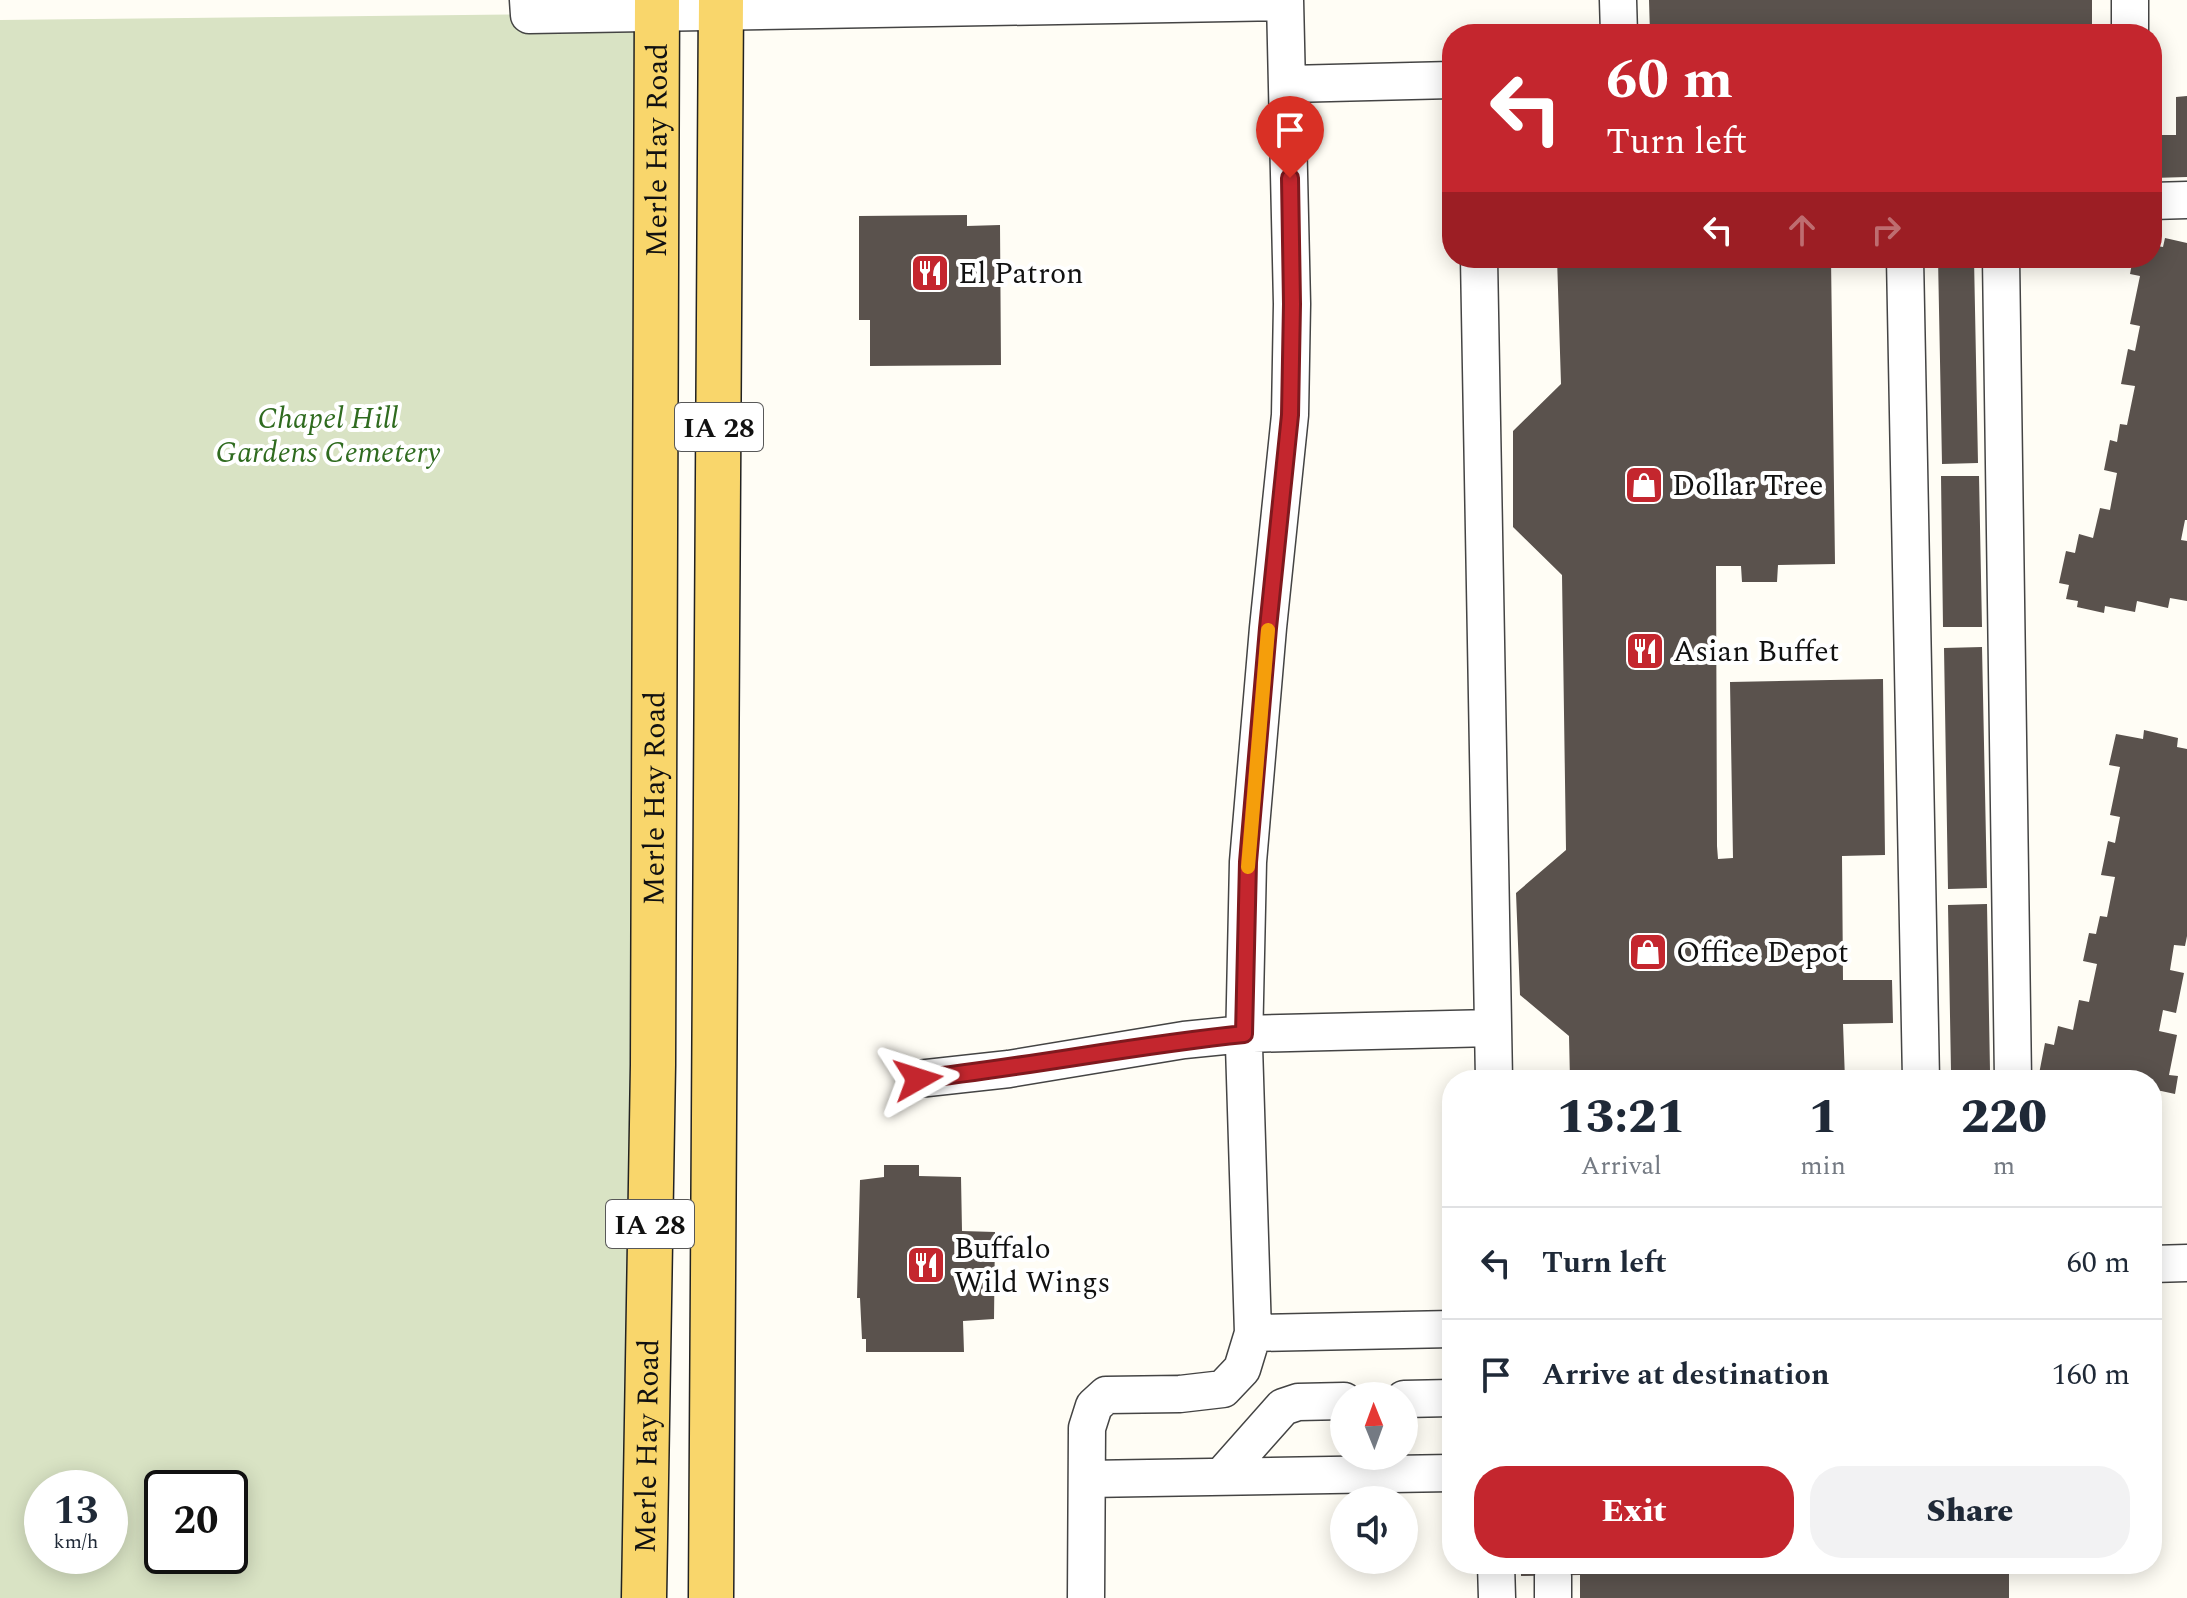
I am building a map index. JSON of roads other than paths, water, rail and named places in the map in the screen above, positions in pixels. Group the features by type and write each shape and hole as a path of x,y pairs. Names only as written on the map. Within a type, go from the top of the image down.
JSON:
{"main road":[{"name":"Merle Hay Road","path":"644,1598 653,1065 688,8"},
{"name":"Merle Hay Road","path":"688,8 711,1598"}],"lane":[{"path":"1618,0 1619,24"},
{"path":"2130,0 2130,24"},
{"path":"529,7 1285,1 1292,304 1290,415 1266,643 1248,862 1244,1034 1253,1333 1242,1369 1223,1389 1180,1394 1106,1395 1094,1406 1087,1428 1086,1598"},
{"path":"1289,84 1442,80"},
{"path":"2162,201 2187,200"},
{"path":"1479,268 1494,1070"},
{"path":"1905,268 1921,1070"},
{"path":"2001,268 2013,1070"},
{"path":"918,1079 1009,1069 1184,1040 1244,1034 1493,1028"},
{"path":"2162,1264 2187,1263"},
{"path":"1253,1333 1442,1329"},
{"path":"1418,1399 1442,1398"},
{"path":"1221,1477 1283,1407 1298,1402 1330,1401"},
{"path":"1087,1479 1442,1473"},
{"path":"1496,1574 1497,1598"}],"place":[{"name":"El Patron","path":"930,273"},
{"name":"Dollar Tree","path":"1644,485"},
{"name":"Asian Buffet","path":"1645,651"},
{"name":"Office Depot","path":"1648,952"},
{"name":"Buffalo Wild Wings","path":"926,1265"}],"park label":[{"name":"Chapel Hill Gardens Cemetery","path":"328,435"}]}
